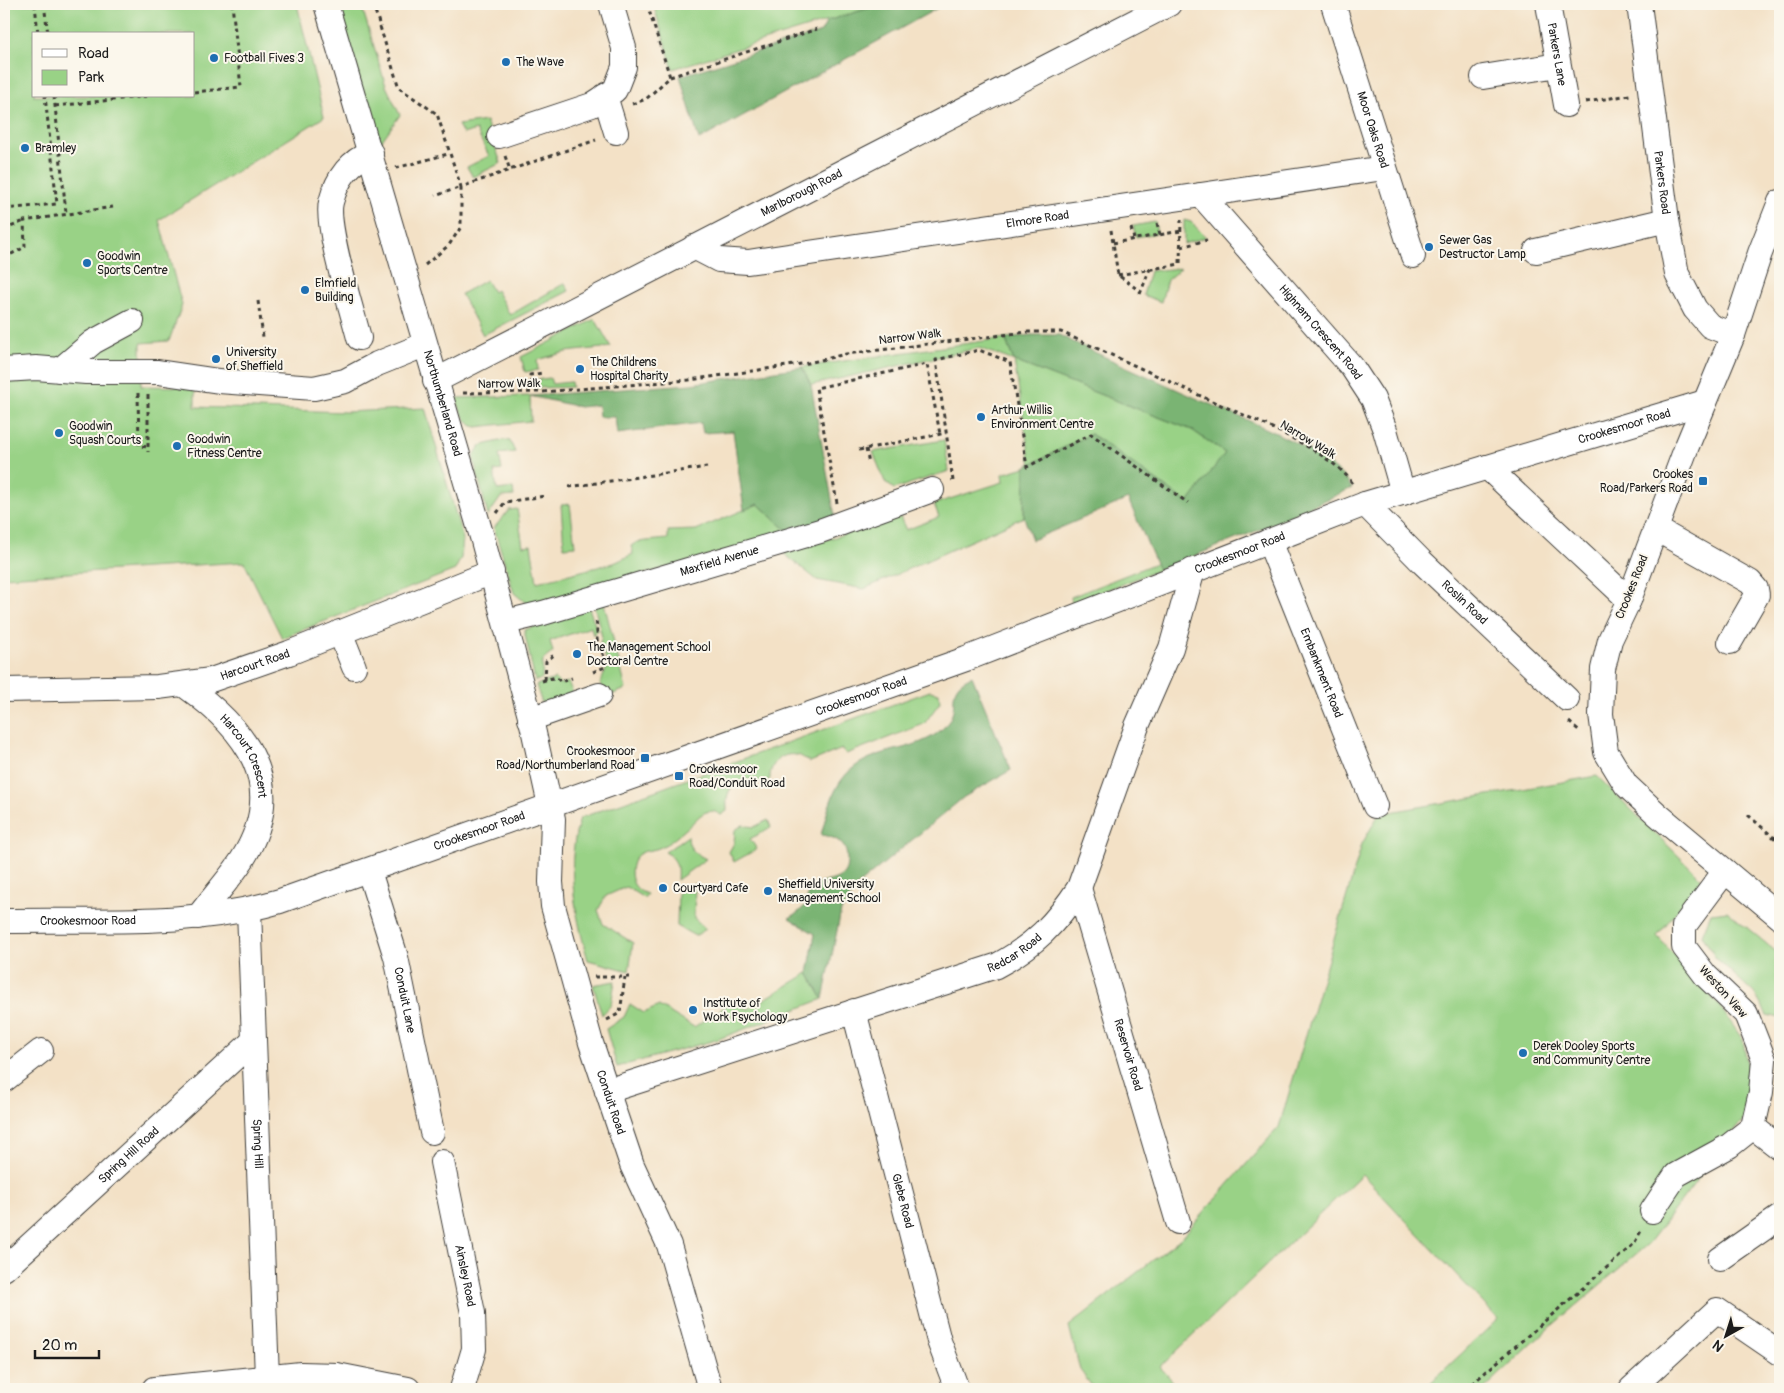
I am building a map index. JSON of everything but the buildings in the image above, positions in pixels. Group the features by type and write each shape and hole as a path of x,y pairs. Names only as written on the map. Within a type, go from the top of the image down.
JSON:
{"street":[{"name":"Northumberland Road","path":"326,4 374,163 424,345 492,572 551,806"},
{"path":"499,136 592,105 615,90 624,67 624,48 611,4"},
{"name":"Marlborough Road","path":"437,387 694,248 1169,4"},
{"name":"Moor Oaks Road","path":"1333,4 1413,256"},
{"name":"Parkers Lane","path":"1548,4 1566,105"},
{"name":"Parkers Road","path":"1639,4 1667,220 1677,274 1695,309 1710,326 1733,335"},
{"path":"1483,77 1558,65"},
{"path":"605,96 609,138"},
{"path":"359,338 332,232 331,203 344,172 358,158 374,163"},
{"name":"Elmore Road","path":"694,248 719,260 748,262 969,232 1384,168"},
{"name":"Highnam Crescent Road","path":"1200,195 1352,367 1373,399 1403,492"},
{"name":"Crookes Road","path":"1780,202 1760,253 1733,335 1704,402 1629,600 1610,640 1604,669 1601,714 1606,752 1626,785 1657,814 1780,917"},
{"path":"1536,251 1667,220"},
{"path":"60,370 93,342 132,322"},
{"path":"4,370 36,368 158,372 219,381 296,387 326,386 345,381 372,367 424,345"},
{"name":"Crookesmoor Road","path":"4,920 198,917 249,910 369,871 966,659 1365,504 1704,402"},
{"path":"1487,466 1629,600"},
{"name":"Maxfield Avenue","path":"506,622 543,613 820,531 932,490"},
{"name":"Roslin Road","path":"1365,504 1429,569 1567,698"},
{"path":"1656,529 1750,582 1756,588 1757,595 1730,642"},
{"name":"Embankment Road","path":"1269,541 1376,806"},
{"name":"Redcar Road","path":"607,1092 996,966 1020,953 1044,933 1065,910 1079,888 1137,726 1171,648 1193,570"},
{"name":"Harcourt Road","path":"4,690 184,685 232,674 492,572"},
{"path":"340,632 354,667"},
{"name":"Harcourt Crescent","path":"184,685 208,702 238,731 252,753 263,792 260,817 253,840 243,859 198,917"},
{"path":"530,720 599,695"},
{"name":"Conduit Road","path":"551,806 553,899 587,1030 632,1165 669,1245 710,1389"},
{"name":"Conduit Lane","path":"369,871 396,957 432,1132"},
{"name":"Weston View","path":"1725,872 1684,926 1684,947 1706,976 1746,1014 1764,1060 1761,1092 1753,1127"},
{"name":"Reservoir Road","path":"1079,888 1178,1222"},
{"name":"Spring Hill","path":"249,910 252,1042 267,1378"},
{"name":"Glebe Road","path":"854,1011 940,1341 957,1389"},
{"name":"Spring Hill Road","path":"4,1269 252,1042"},
{"path":"4,1080 41,1051"},
{"path":"1652,1211 1676,1174 1729,1146 1753,1127 1780,1148"},
{"name":"Ainsley Road","path":"442,1162 473,1313 474,1349 462,1389"},
{"path":"1720,1259 1780,1217"},
{"path":"1631,1389 1717,1310 1780,1353"},
{"path":"154,1389 301,1374 337,1382 408,1389"}],"path":[{"path":"35,4 38,32"},
{"path":"44,4 48,32"},
{"path":"195,92 241,87 232,4"},
{"path":"374,4 399,88 437,114 448,154 461,187 460,227 449,245 406,279"},
{"path":"647,4 670,77"},
{"path":"646,99 670,77 817,28"},
{"path":"1566,105 1650,92"},
{"path":"4,210 57,204 45,98"},
{"path":"54,98 66,213"},
{"path":"55,106 131,98"},
{"path":"435,196 598,140 609,138"},
{"path":"374,163 448,154"},
{"path":"4,230 24,221 113,207"},
{"path":"1118,275 1180,264 1181,220"},
{"path":"4,258 26,247 24,221"},
{"path":"1157,222 1160,235"},
{"path":"1131,226 1134,239"},
{"path":"1111,229 1118,275 1140,293 1150,268"},
{"path":"1113,243 1181,231"},
{"path":"1181,247 1207,240"},
{"path":"258,301 263,337"},
{"name":"Narrow Walk","path":"437,387 542,392 689,380 808,362 846,354 1028,332 1062,332 1292,437 1328,461 1349,478"},
{"path":"944,417 936,360 979,350 1010,362 1027,467 1090,434 1188,503"},
{"path":"836,502 816,388 927,364 940,434"},
{"path":"143,373 148,449 139,446 143,373"},
{"path":"522,384 531,384 530,375 543,373"},
{"path":"859,450 946,433"},
{"path":"866,449 868,464"},
{"path":"569,487 707,467"},
{"path":"482,537 505,502 545,496"},
{"path":"590,673 605,667 606,662 597,638 599,633 595,617"},
{"path":"545,680 546,661 554,655"},
{"path":"522,687 556,677 561,682 580,676"},
{"path":"1748,815 1780,842"},
{"path":"1775,838 1780,833"},
{"path":"573,978 627,977 620,1013 587,1030"},
{"path":"1466,1389 1634,1244 1652,1211"}],"green space":[{"name":"Goodwin Sports Centre","path":"4,4 297,4 324,117 159,220 182,305 169,341 141,343 141,386 195,387 195,407 346,412 425,408 463,539 461,558 455,570 282,638 244,562 4,577"},
{"path":"336,4 361,4 386,86 400,115 378,146"},
{"path":"653,4 882,4 673,69"},
{"path":"882,4 945,4 699,140 680,76 821,32 827,21"},
{"path":"486,121 501,163 473,177 467,167 489,156 476,130 463,134 458,125"},
{"path":"1184,220 1191,222 1206,237 1184,244"},
{"path":"1155,222 1157,233 1136,237 1133,226"},
{"path":"1181,268 1167,280 1161,302 1143,295 1150,271"},
{"path":"486,280 493,292 496,290 510,315 565,283 569,291 483,335 461,294"},
{"path":"595,319 611,347 566,352 537,360 538,370 525,372 521,357"},
{"path":"1031,335 1059,335 1128,368 1259,425 1324,460 1341,474 1352,488 1266,527 1159,570 1128,499 1032,540 1024,517 1025,467 1091,434 1188,503 1225,453 1192,430 1014,361 1005,338"},
{"path":"1005,338 1014,361 979,348 811,385 802,367"},
{"path":"1014,361 1192,430 1225,453 1188,503 1091,434 1031,465"},
{"path":"802,367 811,385 835,516 790,533 758,504 744,510 733,431 703,433 701,423 617,434 615,417 599,417 598,405 580,407 530,396 691,384"},
{"path":"550,378 552,384 571,382 572,387 533,388 534,380"},
{"path":"530,396 531,421 476,427 465,419 456,398"},
{"path":"503,440 510,441 515,452 499,454 502,470 494,471 497,490 513,488 514,496 501,497 488,516 473,457 480,446"},
{"path":"944,440 949,471 894,489 885,482 873,452"},
{"path":"1025,467 1024,517 864,589 817,580 783,553 900,517 906,530 939,517 934,504 1003,482 1002,474"},
{"path":"570,504 575,546 564,547 561,505"},
{"path":"758,504 790,533 534,605 526,603 514,593 494,528 509,510 517,509 523,546 531,545 537,582 614,563 633,554 631,546 637,542 668,539 668,531 696,530"},
{"path":"1156,563 1159,570 1072,603 1071,597"},
{"path":"604,603 626,689 606,697 600,684 608,665 600,642 602,637 594,605"},
{"path":"589,608 597,630 593,635 591,627 550,641 553,652 543,660 542,679 535,681 524,630"},
{"path":"972,676 1011,770 964,797 859,884 841,911 823,999 808,973 815,934 789,918 804,906 808,887 838,878 846,869 847,856 844,847 834,838 821,835 830,802 851,769 877,755 920,743 941,730 952,714 957,687 962,681"},
{"path":"555,679 560,684 568,682 573,693 542,704 536,685"},
{"path":"930,691 939,693 940,702 924,724 846,754 842,749 810,762 798,755 785,756 774,764 770,779 762,783 747,780 734,785 727,796 727,811 721,815 710,811 706,812 668,843 639,854 632,865 632,880 638,889 647,894 644,898 626,887 606,896 598,910 603,924 633,943 629,971 588,960 579,925 574,889 573,854 580,818"},
{"name":"Derek Dooley Sports and Community Centre","path":"1597,776 1702,879 1657,936 1718,1004 1743,1040 1750,1083 1748,1113 1649,1243 1548,1329 1484,1389 1424,1389 1498,1319 1362,1174 1160,1367 1180,1389 1094,1389 1080,1370 1069,1326 1181,1238 1279,1127 1362,844 1379,814"},
{"path":"768,820 771,827 750,839 757,849 734,862 729,852 734,843 735,830 743,825 754,827"},
{"path":"688,836 689,844 693,850 706,859 677,880 676,863 665,852"},
{"path":"695,883 694,918 706,929 695,936 677,926 678,893"},
{"path":"1727,911 1780,955 1780,1018 1767,1015 1754,993 1715,957 1702,935 1711,913"},
{"path":"808,973 823,999 716,1040 617,1067 606,1029 624,1017 630,1004 644,1013 659,1006 694,1027 732,1002 748,1009"},
{"path":"615,981 611,1005 602,1015 593,985"}],"place":[{"name":"Football Fives 3","path":"214,58"},
{"name":"The Wave","path":"506,62"},
{"name":"Bramley","path":"25,148"},
{"name":"Sewer Gas Destructor Lamp","path":"1429,247"},
{"name":"Goodwin Sports Centre","path":"87,263"},
{"name":"Elmfield Building","path":"305,290"},
{"name":"University of Sheffield","path":"216,359"},
{"name":"The Childrens Hospital Charity","path":"580,369"},
{"name":"Arthur Willis Environment Centre","path":"981,417"},
{"name":"Goodwin Squash Courts","path":"59,433"},
{"name":"Goodwin Fitness Centre","path":"177,446"},
{"name":"Crookes Road/Parkers Road","path":"1703,481"},
{"name":"The Management School Doctoral Centre","path":"577,654"},
{"name":"Crookesmoor Road/Northumberland Road","path":"645,758"},
{"name":"Crookesmoor Road/Conduit Road","path":"679,776"},
{"name":"Courtyard Cafe","path":"663,888"},
{"name":"Sheffield University Management School","path":"768,891"},
{"name":"Institute of Work Psychology","path":"693,1010"},
{"name":"Derek Dooley Sports and Community Centre","path":"1523,1053"}]}
